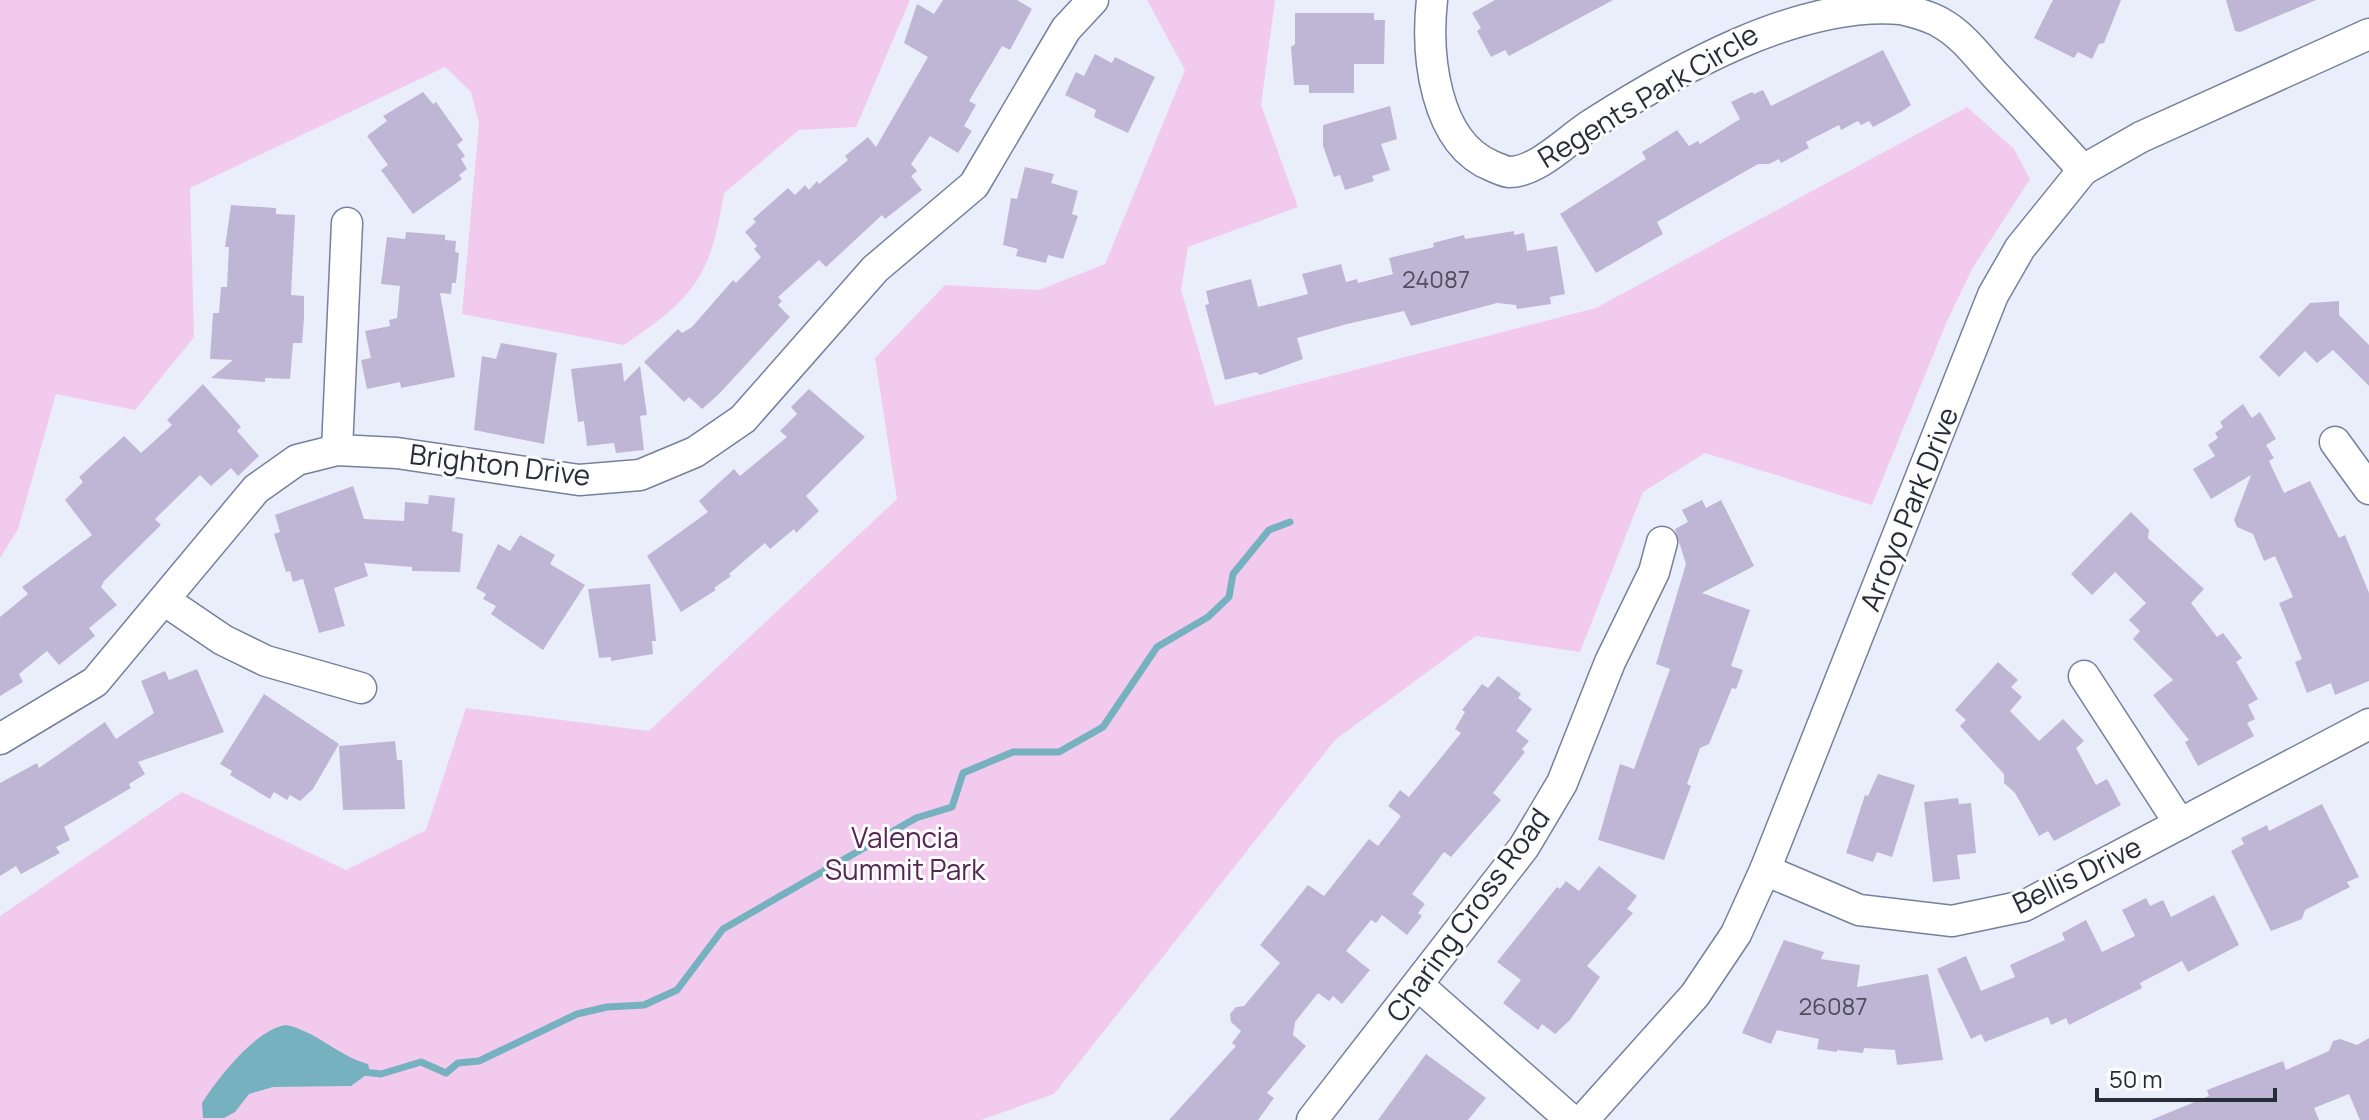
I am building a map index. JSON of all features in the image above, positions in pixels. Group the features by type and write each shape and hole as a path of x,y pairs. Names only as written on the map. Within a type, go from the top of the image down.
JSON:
{"street":[{"name":"Brighton Drive","path":"0,739 95,682 256,489 297,460 337,450 397,453 579,480 640,475 695,452 743,419 875,269 974,185 1066,29 1093,0"},
{"name":"Regents Park Circle","path":"1432,0 1430,48 1449,123 1464,146 1484,162 1507,172 1531,166 1592,124 1742,35 1808,11 1855,2 1901,9 1948,11 1966,44 2083,170"},
{"name":"Arroyo Park Drive","path":"1583,1120 1695,995 1736,934 1765,870 1993,295 2020,248 2083,170 2141,137 2369,34"},
{"path":"337,450 347,223"},
{"path":"2335,442 2369,489"},
{"name":"Charing Cross Road","path":"1312,1120 1524,847 1562,783 1597,694 1654,572 1662,542"},
{"path":"164,600 223,640 266,661 361,688"},
{"path":"2084,676 2180,824"},
{"name":"Bellis Drive","path":"1765,870 1859,910 1952,921 2024,906 2369,724"},
{"path":"1418,985 1571,1120"}],"green space":[{"path":"0,0 910,0 856,127 799,130 724,193 712,246 695,283 668,313 624,345 462,314 479,123 471,92 445,67 190,188 194,337 135,410 56,394 18,529 0,558"},
{"name":"Valencia Summit Park","path":"1147,0 1275,0 1261,105 1298,207 1188,247 1181,290 1215,406 1596,308 1967,107 2014,149 2030,179 1972,269 1947,321 1872,505 1705,453 1643,492 1580,652 1476,636 1335,740 1054,1094 981,1120 0,1120 0,916 182,792 346,870 426,830 466,708 649,731 897,499 875,358 945,285 1039,290 1105,264 1185,70"}],"water":[{"path":"286,1025 307,1032 368,1064 370,1072 351,1086 273,1087 249,1094 235,1112 224,1118 203,1118 202,1103 228,1068 262,1035"}],"building":[{"path":"943,0 1017,0 1032,9 1010,50 1002,46 969,101 976,105 964,126 972,131 958,153 930,136 911,164 917,171 911,176 922,190 885,219 882,215 826,267 819,260 778,297 782,301 778,305 790,317 718,395 702,409 689,397 684,402 644,362 678,329 682,333 692,327 733,280 736,283 761,257 754,249 757,246 745,232 756,222 753,219 788,188 795,195 805,185 809,190 817,181 819,184 848,160 845,156 868,137 876,147 928,57 904,43 917,4 934,14"},
{"path":"1495,0 1613,0 1509,56 1505,50 1491,57 1477,31 1481,28 1472,13"},
{"path":"2053,0 2121,0 2104,43 2099,44 2092,59 2078,52 2074,58 2034,38"},
{"path":"2226,0 2316,0 2240,32 2235,31"},
{"path":"1295,13 1374,13 1374,20 1385,20 1384,64 1354,64 1354,93 1309,93 1309,85 1294,85 1291,47 1295,44"},
{"path":"1883,50 1911,105 1873,127 1869,121 1861,125 1858,121 1841,130 1839,125 1806,142 1809,148 1781,163 1779,159 1769,164 1758,164 1657,222 1663,234 1596,273 1560,214 1646,159 1642,152 1677,130 1689,146 1698,141 1700,144 1740,119 1731,102 1763,90 1771,106"},
{"path":"1095,54 1112,63 1115,57 1155,77 1128,133 1094,117 1096,110 1065,95 1076,72 1084,76"},
{"path":"423,92 433,104 436,102 463,140 457,145 465,156 461,159 467,169 459,175 462,179 413,214 381,170 388,165 367,136 387,121 383,116"},
{"path":"1390,106 1397,139 1381,144 1390,170 1372,176 1374,181 1345,190 1340,175 1334,177 1323,146 1323,125"},
{"path":"1025,167 1054,174 1051,183 1078,191 1072,214 1078,216 1063,259 1048,255 1046,263 1016,256 1018,249 1003,245 1011,198 1017,199"},
{"path":"231,205 276,208 276,214 295,215 291,295 304,296 304,318 302,343 293,343 290,379 265,378 265,382 211,378 233,360 210,359 213,313 219,313 221,287 227,287 229,247 225,247"},
{"path":"1514,231 1514,235 1524,233 1527,251 1557,246 1565,294 1550,297 1551,304 1517,309 1516,305 1497,303 1411,326 1404,311 1347,324 1297,338 1303,359 1260,375 1256,372 1225,380 1205,305 1209,304 1206,291 1251,279 1258,307 1308,294 1302,274 1341,264 1346,282 1357,279 1358,283 1393,274 1389,258 1434,247 1433,243 1464,235 1465,239"},
{"path":"406,232 445,235 445,240 456,241 455,252 459,253 456,283 452,283 451,294 440,293 455,377 401,388 400,382 367,389 361,360 371,358 365,331 390,326 389,320 397,318 400,286 381,284 387,237 405,239"},
{"path":"2339,301 2339,315 2369,345 2369,386 2333,350 2317,363 2305,351 2279,377 2259,357 2310,303"},
{"path":"501,343 557,353 544,444 474,430 482,356 496,359"},
{"path":"622,363 624,382 640,366 647,415 640,416 644,450 616,453 614,443 587,446 584,421 578,422 571,369"},
{"path":"203,384 241,427 237,431 259,456 238,476 231,468 211,486 200,475 155,519 161,525 104,581 101,587 117,605 89,628 95,636 59,665 47,651 19,674 23,682 0,696 0,617 28,594 22,587 92,535 65,500 83,482 79,477 124,436 141,453 172,425 167,420"},
{"path":"809,389 865,437 806,496 819,511 796,533 794,529 770,549 765,543 714,588 716,590 681,612 647,556 708,512 699,501 734,469 740,476 787,437 780,431 797,414 791,407"},
{"path":"2243,404 2252,418 2260,412 2276,439 2266,445 2274,458 2269,461 2284,493 2310,481 2339,538 2345,535 2369,593 2369,681 2335,695 2331,683 2307,693 2295,662 2302,659 2279,603 2293,597 2275,556 2264,561 2253,534 2237,527 2234,520 2251,475 2211,499 2193,469 2215,456 2208,445 2218,438 2215,433 2223,427 2220,422"},
{"path":"353,486 364,519 404,521 405,502 428,504 429,495 455,498 452,531 463,534 460,572 412,571 412,567 364,563 368,576 334,588 345,626 319,633 303,579 293,582 290,571 286,572 274,534 280,532 275,515"},
{"path":"1702,500 1706,508 1721,500 1754,566 1702,593 1750,610 1731,666 1743,670 1736,689 1732,688 1709,744 1700,748 1687,784 1691,786 1664,860 1598,840 1620,764 1634,769 1670,669 1656,664 1686,564 1675,529 1688,522 1682,510"},
{"path":"2131,512 2149,530 2148,538 2204,589 2191,603 2217,637 2223,633 2242,658 2236,662 2258,699 2248,705 2255,719 2247,723 2254,736 2198,766 2185,742 2189,740 2153,695 2173,680 2133,639 2140,631 2129,620 2146,603 2115,572 2092,595 2071,574"},
{"path":"520,535 555,555 550,564 585,585 543,650 491,614 496,606 483,599 486,594 476,588 498,544 510,551"},
{"path":"650,584 656,641 652,641 653,654 611,661 611,657 599,658 588,589"},
{"path":"1998,662 2018,680 2011,687 2022,697 2010,711 2039,741 2063,719 2084,741 2076,748 2096,785 2107,779 2121,805 2054,841 2048,831 2039,836 2015,793 2004,783 2004,774 1960,726 1966,720 1955,710"},
{"path":"197,669 224,732 138,762 145,774 129,784 131,788 64,827 70,840 56,847 60,853 21,874 16,866 0,876 0,783 37,763 39,768 105,722 116,739 154,713 141,681 165,671 169,680"},
{"path":"1498,676 1521,694 1518,698 1532,709 1516,731 1529,741 1522,749 1525,752 1493,793 1501,800 1451,857 1444,852 1412,894 1425,904 1418,913 1422,916 1407,935 1382,915 1376,923 1371,920 1346,951 1370,970 1342,1004 1333,996 1329,1001 1318,993 1295,1022 1293,1035 1306,1046 1267,1093 1274,1098 1258,1120 1169,1120 1236,1046 1232,1043 1241,1031 1231,1022 1230,1014 1236,1007 1244,1006 1280,963 1260,945 1308,885 1324,896 1369,839 1378,846 1401,816 1388,806 1400,790 1409,797 1461,733 1455,729 1465,712 1462,710 1482,684 1488,688"},
{"path":"264,694 339,744 313,789 300,801 290,795 287,800 274,792 270,799 230,775 232,771 220,764"},
{"path":"395,741 397,760 402,760 405,809 343,810 339,746"},
{"path":"1878,774 1915,785 1892,857 1877,852 1873,862 1846,853 1865,795 1868,796"},
{"path":"1958,798 1959,804 1971,803 1976,853 1957,855 1960,879 1933,882 1924,802"},
{"path":"2322,804 2359,877 2347,882 2350,887 2305,910 2302,919 2271,931 2231,851 2244,844 2241,838 2267,825 2269,831"},
{"path":"1599,866 1637,896 1627,909 1633,913 1587,966 1600,977 1570,1020 1555,1034 1542,1024 1538,1030 1503,1003 1521,980 1497,962 1557,887 1560,889 1566,881 1579,891"},
{"path":"2214,895 2239,945 2188,972 2182,961 2140,983 2142,988 2069,1025 2066,1018 2051,1025 2048,1017 1985,1042 1981,1034 1971,1039 1937,969 1966,956 1981,991 2015,977 2010,965 2065,940 2062,933 2086,920 2102,952 2135,936 2122,910 2146,898 2150,906 2163,900 2171,917"},
{"path":"1784,940 1824,952 1821,959 1860,965 1857,987 1928,974 1943,1060 1897,1065 1895,1050 1864,1048 1863,1053 1837,1052 1817,1049 1819,1039 1777,1030 1771,1044 1742,1033"},
{"path":"2369,1038 2369,1120 2360,1120 2349,1094 2314,1108 2319,1120 2151,1120 2209,1096 2207,1090 2283,1061 2286,1070 2329,1051 2333,1041 2340,1039 2357,1045"},
{"path":"1426,1054 1486,1098 1468,1120 1378,1120"}],"waterway":[{"path":"363,1072 381,1074 421,1062 446,1073 458,1063 479,1061 577,1014 607,1007 644,1005 677,990 723,929 916,818 952,807 963,773 1013,752 1059,752 1103,727 1157,647 1208,617 1229,597 1233,574 1269,530 1290,522"}]}
